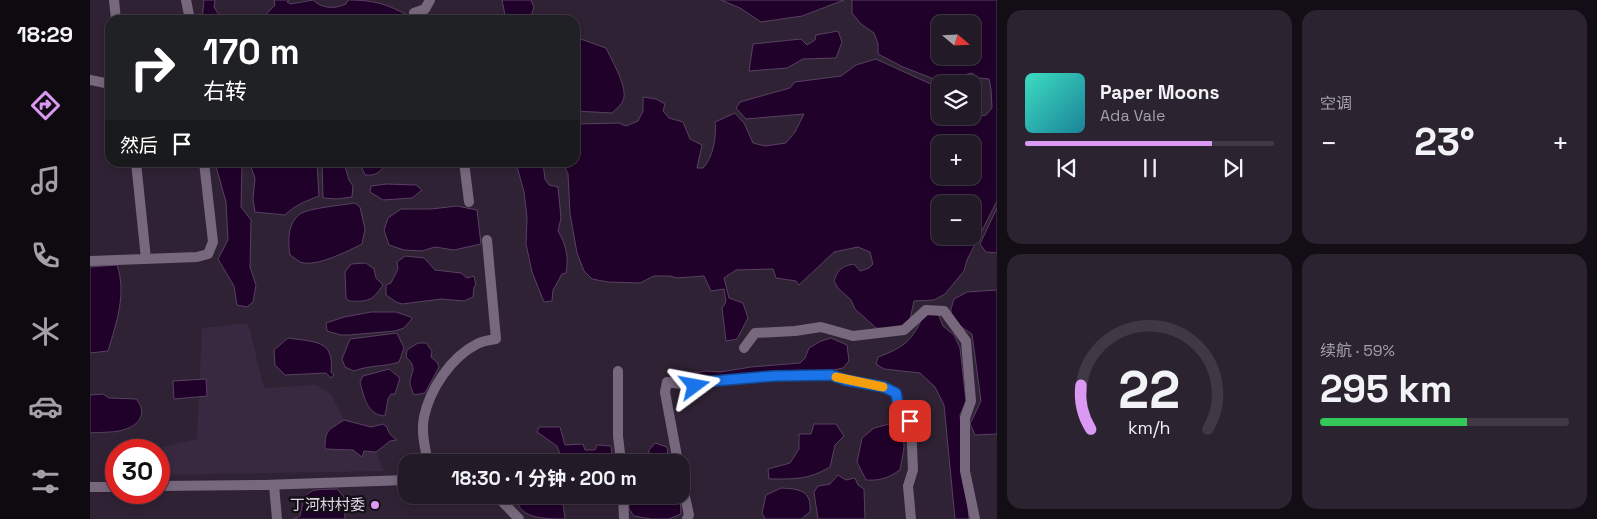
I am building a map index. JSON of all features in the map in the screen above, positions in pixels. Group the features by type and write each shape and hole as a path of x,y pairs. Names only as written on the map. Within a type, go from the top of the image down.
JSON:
{"street":[{"path":"114,0 116,15"},
{"path":"186,0 189,15"},
{"path":"414,15 414,13 425,9 430,0"},
{"path":"90,80 105,83"},
{"path":"137,167 146,259"},
{"path":"90,261 198,257 208,254 213,242 205,167"},
{"path":"465,167 469,202"},
{"path":"427,454 424,440 424,418 429,401 438,383 451,364 466,350 479,343 496,339 487,240"},
{"path":"744,348 755,333 822,328 853,336 904,330 926,310 944,311 966,342 971,401 965,418 964,471 975,519"},
{"path":"618,371 618,436 620,454"},
{"path":"677,454 665,392 667,382 695,386 703,382 774,376 831,375 845,380 884,387 896,393 899,410 910,421 913,470 908,486 912,519"},
{"path":"170,486 274,485 398,480"},
{"path":"274,485 277,519"},
{"path":"90,487 105,487"},
{"path":"505,504 520,519"},
{"path":"623,504 624,519"},
{"path":"687,504 689,514 687,519"}],"shaded area":[{"path":"204,0 215,0 214,7 219,15 202,15"},
{"path":"274,0 289,0 287,2 291,4 313,0 320,5 329,7 342,6 348,0 364,1 385,5 407,15 266,15 275,5"},
{"path":"502,0 531,0 534,7 532,15 505,15"},
{"path":"721,0 844,0 802,16 761,22 740,8"},
{"path":"852,0 997,0 997,201 981,232 981,195 931,195 931,245 975,245 964,271 945,294 934,300 914,301 909,324 890,329 876,328 855,309 851,300 838,288 834,281 841,269 854,264 860,271 869,268 873,264 870,252 858,247 834,252 799,285 796,281 776,278 773,269 736,270 724,278 729,298 743,303 748,318 737,339 726,341 722,308 726,302 724,289 711,291 704,276 677,278 654,276 640,283 608,282 592,279 584,271 577,253 570,214 568,174 565,167 580,167 580,124 619,123 626,126 638,121 643,111 643,97 656,99 665,104 663,111 669,118 683,122 690,139 702,145 697,168 703,168 709,159 714,146 715,122 735,113 744,123 753,143 765,146 786,143 795,132 804,114 746,119 736,108 740,102 790,88 795,82 841,76 856,65 876,59 931,84 931,125 981,125 981,116 986,115 992,108 989,79 981,78 981,75 972,73 964,75 931,75 931,78 903,67 878,54 878,44 874,33 861,24 852,13"},
{"path":"838,31 842,42 836,58 803,59 787,68 749,71 753,44 801,39 807,45 815,40 816,35"},
{"path":"580,39 606,48 621,79 624,97 621,104 612,113 580,111"},
{"path":"216,167 242,167 241,207 251,220 250,267 256,285 253,302 247,307 237,305 234,286 218,259 228,240 226,202"},
{"path":"251,167 317,167 319,196 297,206 285,215 255,212 253,199 255,178"},
{"path":"322,167 345,167 353,186 352,197 323,198"},
{"path":"362,167 384,167 378,173 365,175"},
{"path":"517,167 544,167 545,179 549,185 558,187 561,218 558,231 565,246 567,262 566,273 562,274 553,290 552,301 544,302 532,272 526,244 527,217 524,192"},
{"path":"387,184 416,185 422,190 412,198 383,200 370,192 371,186"},
{"path":"355,203 360,207 365,229 362,244 349,251 314,263 300,262 290,255 289,239 291,228 300,214 318,208"},
{"path":"457,206 477,210 481,244 454,250 435,247 422,251 404,250 389,245 384,230 388,218 401,209 431,209"},
{"path":"997,208 997,253 986,252 981,245"},
{"path":"405,256 424,258 435,270 461,273 467,278 474,276 476,285 473,297 464,301 441,299 402,304 396,302 386,295 386,285 391,283 398,269 397,262"},
{"path":"366,263 374,269 376,278 383,285 376,294 365,301 349,301 346,298 345,272 351,264"},
{"path":"117,265 120,276 121,298 108,351 90,353 90,267"},
{"path":"997,290 997,434 975,435 970,424 981,401 972,334 951,320 951,309 954,299 967,292"},
{"path":"936,309 943,326 954,335 960,348 966,401 960,415 969,519 955,519 944,405 935,387 920,373 884,369 876,364 878,357 903,345 913,335 926,310"},
{"path":"371,312 396,312 412,319 404,328 395,331 341,335 327,331 326,323 344,317"},
{"path":"248,323 264,388 316,385 331,394 344,420 327,431 353,450 376,452 384,471 170,475 170,445 197,439 202,328"},
{"path":"397,333 404,348 399,362 354,371 345,367 342,359 350,339"},
{"path":"288,338 314,342 326,348 331,361 331,372 334,375 331,378 326,373 285,375 275,365 274,350"},
{"path":"831,338 847,345 849,361 843,368 810,375 802,370 700,380 671,379 671,377 706,371 720,372 751,367 800,363 805,358 809,348"},
{"path":"418,343 426,343 432,351 431,357 437,362 439,367 425,393 414,395 410,383 413,368 406,357 407,350"},
{"path":"389,369 400,378 395,394 391,394 388,399 385,416 379,415 370,409 360,382 363,376"},
{"path":"206,379 207,396 174,399 173,381"},
{"path":"103,394 109,398 136,399 141,408 141,417 131,427 122,430 90,433 90,395"},
{"path":"344,420 371,427 383,424 387,427 390,435 397,440 390,441 376,452 364,451 362,457 353,450 325,449 328,431"},
{"path":"814,424 836,424 844,436 835,445 830,467 808,477 769,479 768,469 790,463 799,449 799,434 811,434"},
{"path":"889,424 903,439 904,449 900,470 884,478 866,480 857,462 862,438 874,428"},
{"path":"539,427 560,427 565,445 583,444 585,450 595,450 597,445 611,446 612,454 560,454 557,446 537,432"},
{"path":"655,443 667,447 668,454 649,454 649,450"},
{"path":"838,475 846,480 855,478 858,485 864,489 865,519 818,519 814,492 818,486 830,484"},
{"path":"781,488 803,492 809,499 810,512 801,519 765,519 762,513 766,495"},
{"path":"337,489 344,497 345,519 293,519 300,516 304,500 310,492"},
{"path":"518,504 563,504 565,519 535,517 523,511"},
{"path":"629,504 680,504 681,514 669,519 651,519 634,516 629,509"}],"slow traffic":[{"path":"836,377 883,387"}],"place":[{"name":"丁河村村委","path":"375,505"}],"route":[{"path":"695,386 703,382 774,376 831,375 845,380 884,387 896,393 899,410 910,421"}]}
